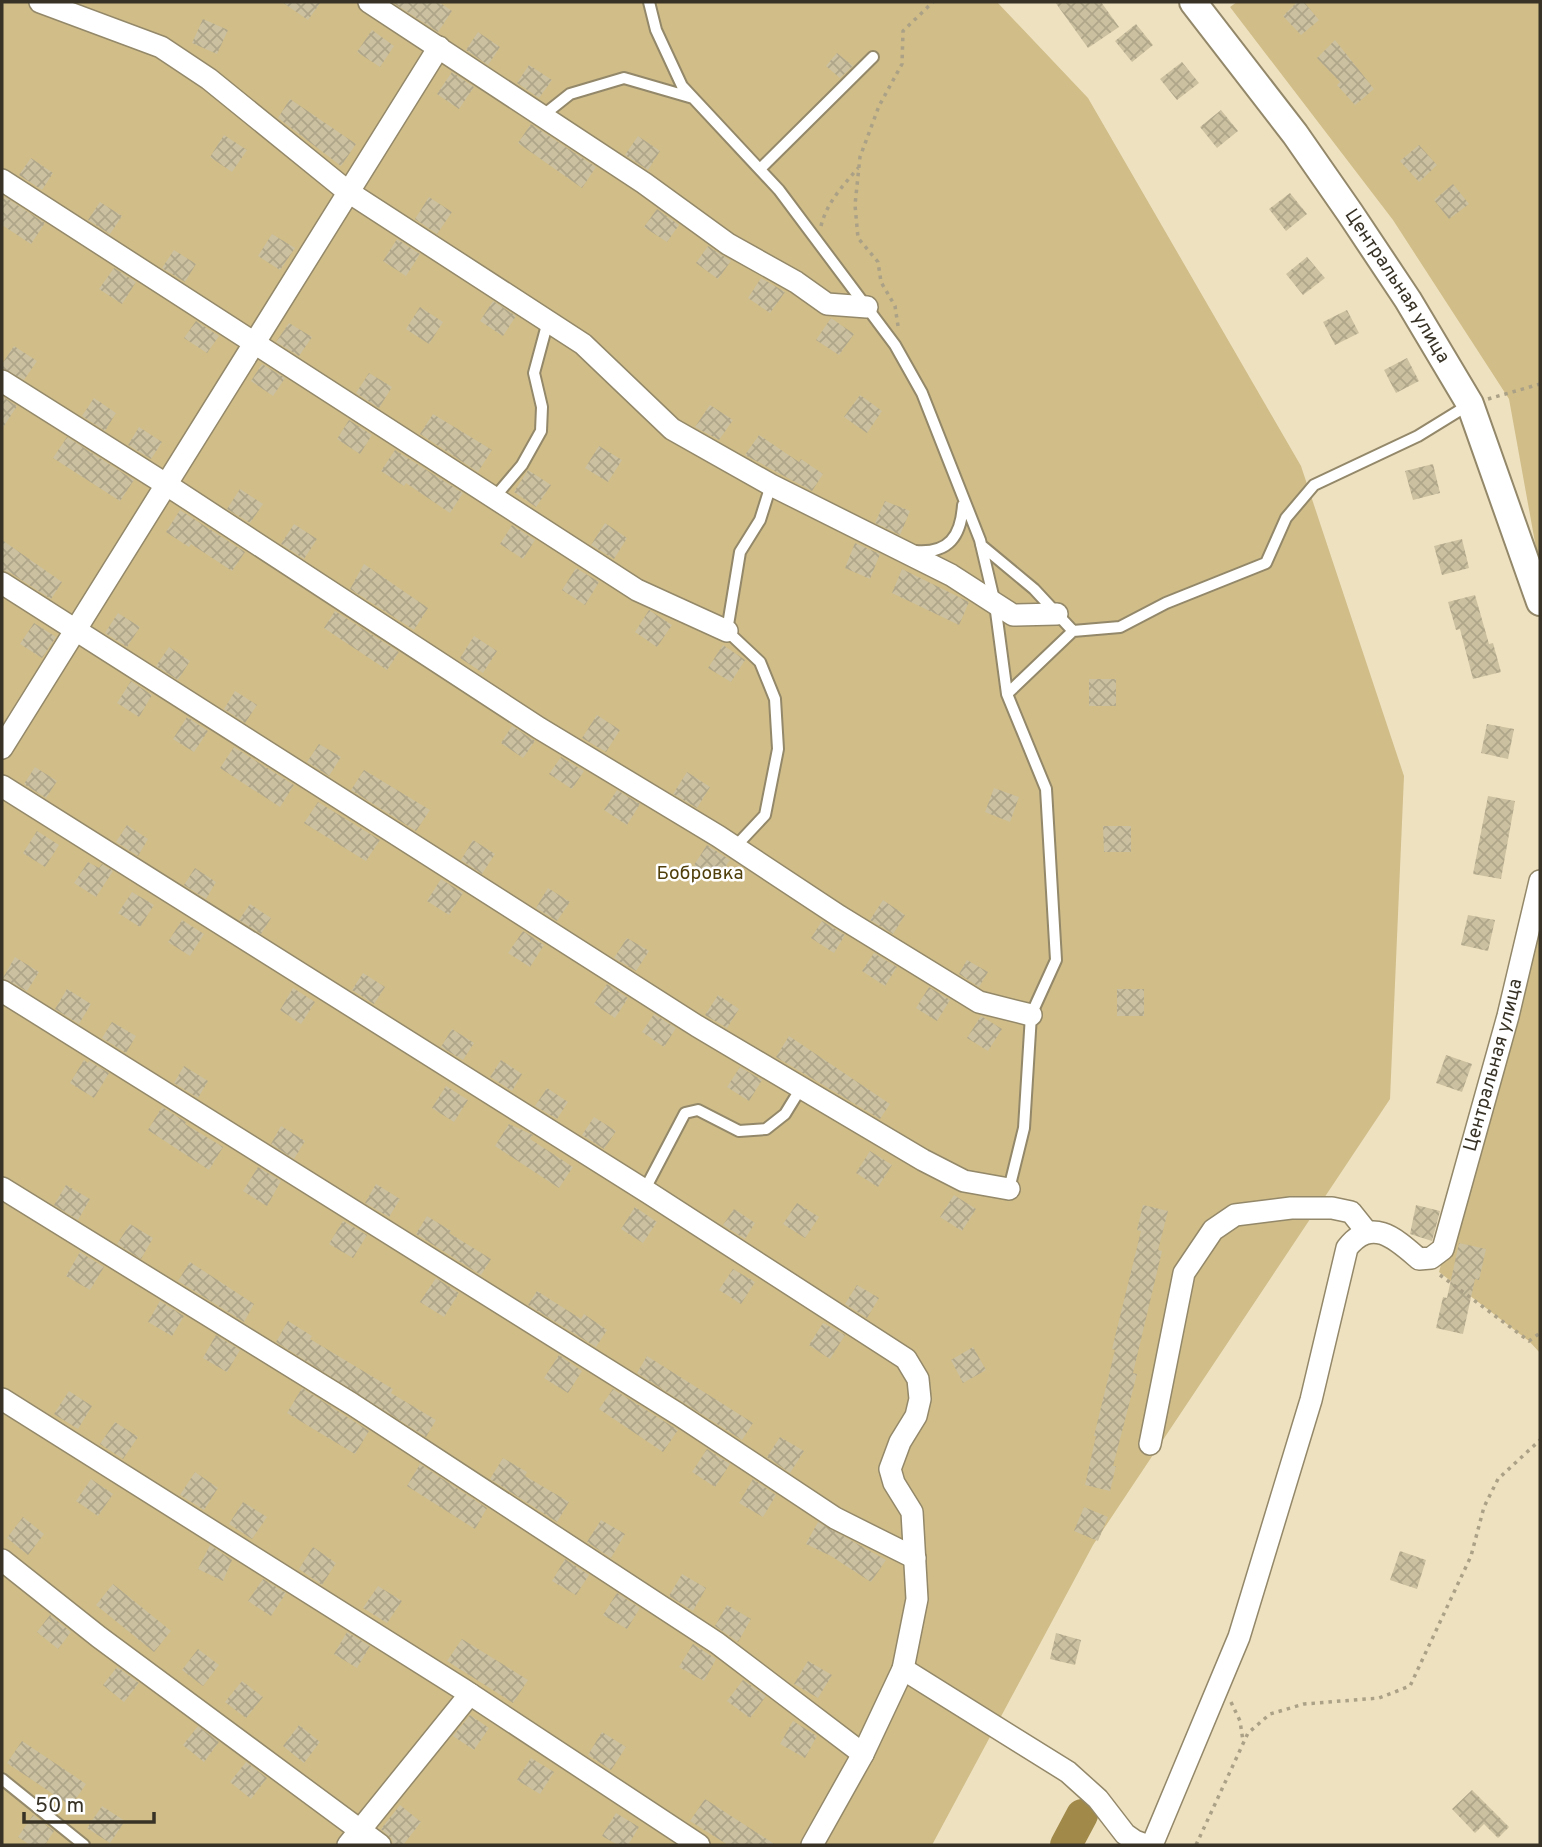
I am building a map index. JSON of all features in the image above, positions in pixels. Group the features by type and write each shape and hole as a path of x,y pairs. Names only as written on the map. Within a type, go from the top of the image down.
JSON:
{"street":[{"path":"40,2 161,47 209,79 347,191 583,344 672,429 771,485 951,575 1013,615 1057,614"},
{"path":"369,2 643,183 728,244 796,282 827,304 867,307"},
{"name":"Центральная улица","path":"1202,5 1350,213 1408,300 1470,404 1540,602"},
{"path":"2,748 439,47"},
{"path":"2,180 637,590 727,631"},
{"path":"2,381 540,728 735,847 839,916 979,1002 1031,1015"},
{"path":"2,583 685,1019 923,1160 964,1181 1010,1189"},
{"path":"2,786 906,1359 918,1379 920,1399 916,1416 900,1442 890,1469 894,1483 912,1512 917,1599 903,1670 863,1754 812,1845"},
{"name":"Центральная улица","path":"1419,1259 1431,1258 1443,1249 1508,1016 1540,881"},
{"path":"2,991 678,1413 835,1518 915,1558"},
{"path":"2,1188 352,1405 717,1643 863,1754"},
{"path":"1150,1444 1184,1273 1213,1230 1235,1215 1291,1208 1332,1208 1351,1212 1367,1232"},
{"path":"1152,1845 1239,1637 1311,1399 1347,1248 1353,1240 1367,1232 1379,1232 1397,1240 1419,1259"},
{"path":"2,1399 470,1694 699,1845"},
{"path":"2,1560 354,1837 380,1845"},
{"path":"903,1670 1068,1772 1098,1799 1125,1834 1146,1845"},
{"path":"354,1837 470,1694"}],"lane":[{"path":"649,2 656,30 682,86 779,190 895,345 922,393 981,545 995,604 1007,694 1046,789 1056,960 1031,1015 1024,1128 1010,1189"},
{"path":"760,169 873,58"},
{"path":"541,117 570,94 624,78 694,99"},
{"path":"494,498 522,466 541,431 542,407 534,373 548,321"},
{"path":"1007,694 1073,631 1120,627 1166,603 1266,563 1286,518 1314,485 1418,436 1470,404"},
{"path":"735,847 765,815 778,748 775,699 760,662 727,631 740,552 760,520 771,485"},
{"path":"899,549 926,552 952,542 962,524 963,499"},
{"path":"981,545 1034,589 1073,631"},
{"path":"644,1191 685,1113 698,1110 740,1131 766,1129 785,1114 801,1088"},
{"path":"2,1779 84,1845"}],"path":[{"path":"904,361 895,306 881,282 878,262 859,238 855,205 860,157 879,106 902,64 903,31 933,2"},
{"path":"818,241 824,214 859,166"},
{"path":"1470,404 1540,384"},
{"path":"1419,1259 1529,1341 1540,1334"},
{"path":"1196,1845 1248,1733 1270,1714 1304,1704 1379,1698 1410,1686 1471,1556 1484,1507 1498,1479 1540,1440"},
{"path":"1222,1682 1240,1721 1243,1743"}],"green space":[{"name":"Бобровка","path":"2,2 997,2 1088,98 1301,466 1404,776 1390,1099 1093,1545 932,1845 2,1845"},
{"path":"1237,2 1540,2 1540,570 1509,399 1393,220 1230,7"},
{"path":"1540,881 1540,1353 1529,1341 1439,1272 1508,1016"}],"building":[{"path":"282,2 321,2 308,20"},
{"path":"392,2 439,2 452,11 438,32"},
{"path":"1055,2 1101,2 1119,27 1088,48"},
{"path":"1297,2 1304,2 1319,20 1301,35 1283,16"},
{"path":"203,19 228,30 217,54 192,43"},
{"path":"1136,24 1153,45 1132,62 1115,41"},
{"path":"372,30 394,46 380,67 357,52"},
{"path":"478,32 500,47 488,65 466,50"},
{"path":"1335,40 1374,89 1355,105 1337,85 1340,82 1317,58"},
{"path":"837,53 853,66 840,78 826,66"},
{"path":"1182,62 1199,83 1177,100 1160,79"},
{"path":"529,65 552,80 539,98 517,83"},
{"path":"452,72 474,87 459,109 437,94"},
{"path":"290,99 356,144 341,166 278,118"},
{"path":"1221,110 1238,131 1217,148 1200,127"},
{"path":"531,124 596,167 582,188 518,143"},
{"path":"224,135 247,150 232,172 210,157"},
{"path":"638,136 660,151 648,170 625,155"},
{"path":"1419,145 1437,165 1419,182 1400,161"},
{"path":"31,158 53,173 42,190 19,175"},
{"path":"1453,184 1469,204 1449,219 1434,200"},
{"path":"1290,193 1307,214 1286,231 1269,209"},
{"path":"5,197 45,223 31,244 2,225 2,202"},
{"path":"429,197 452,212 437,234 415,219"},
{"path":"100,202 122,216 110,234 88,220"},
{"path":"657,209 679,225 667,242 644,227"},
{"path":"272,234 295,248 280,270 258,256"},
{"path":"397,239 420,254 406,276 383,261"},
{"path":"708,246 731,261 718,279 696,263"},
{"path":"174,250 196,264 185,282 162,268"},
{"path":"1307,257 1325,278 1303,295 1286,274"},
{"path":"114,268 136,282 122,304 99,289"},
{"path":"761,278 785,292 770,313 748,298"},
{"path":"493,301 516,316 503,336 480,321"},
{"path":"420,307 443,322 429,344 406,329"},
{"path":"1347,310 1359,333 1335,345 1323,322"},
{"path":"831,318 854,334 839,355 816,340"},
{"path":"196,321 219,336 207,353 184,338"},
{"path":"289,323 312,337 299,356 276,342"},
{"path":"14,346 37,361 24,380 2,368"},
{"path":"1407,358 1419,381 1396,393 1384,370"},
{"path":"262,364 285,378 273,396 251,381"},
{"path":"369,373 392,387 379,408 356,393"},
{"path":"860,395 882,411 867,433 844,417"},
{"path":"2,396 17,406 2,429"},
{"path":"94,398 116,413 105,431 82,416"},
{"path":"710,405 733,420 719,440 695,427"},
{"path":"433,414 492,450 478,472 420,434"},
{"path":"349,420 372,435 360,454 337,439"},
{"path":"139,427 162,442 151,459 128,445"},
{"path":"759,435 799,462 801,459 823,474 812,491 745,455"},
{"path":"67,437 134,480 120,501 53,458"},
{"path":"599,446 622,460 608,482 585,468"},
{"path":"395,450 463,493 450,513 406,483 404,486 381,471"},
{"path":"1433,464 1440,493 1413,500 1405,471"},
{"path":"528,470 551,485 536,507 514,492"},
{"path":"240,489 263,504 250,523 227,509"},
{"path":"885,501 910,511 900,535 875,523"},
{"path":"180,510 245,552 232,571 191,544 189,547 166,532"},
{"path":"605,523 627,538 614,559 591,545"},
{"path":"294,524 317,539 304,559 281,544"},
{"path":"512,525 535,540 523,559 500,544"},
{"path":"1462,539 1469,568 1442,575 1434,546"},
{"path":"2,540 62,582 51,599 2,570"},
{"path":"855,543 880,554 870,579 845,568"},
{"path":"364,564 428,608 414,630 350,589"},
{"path":"576,568 599,582 585,605 562,590"},
{"path":"902,569 969,602 959,625 892,593"},
{"path":"1475,595 1489,644 1493,643 1501,672 1473,679 1460,629 1456,630 1448,602"},
{"path":"649,610 672,625 657,647 635,632"},
{"path":"335,611 399,652 387,670 324,628"},
{"path":"118,613 140,627 127,647 105,633"},
{"path":"34,623 56,637 42,658 20,644"},
{"path":"474,636 497,651 483,673 460,658"},
{"path":"723,645 745,660 731,682 708,668"},
{"path":"169,647 190,661 178,680 156,666"},
{"path":"1089,679 1116,679 1116,706 1089,706"},
{"path":"131,681 152,695 139,717 117,703"},
{"path":"235,691 257,705 245,723 224,709"},
{"path":"597,715 620,730 606,752 582,738"},
{"path":"187,717 208,731 194,752 173,739"},
{"path":"1487,724 1514,729 1508,759 1481,753"},
{"path":"512,726 535,741 523,758 501,743"},
{"path":"319,744 341,757 329,776 307,762"},
{"path":"234,747 294,785 280,807 220,768"},
{"path":"561,757 584,771 572,789 549,774"},
{"path":"35,767 57,781 46,798 24,784"},
{"path":"364,770 430,810 416,831 351,790"},
{"path":"687,772 710,787 697,808 673,794"},
{"path":"994,788 1019,797 1010,822 985,812"},
{"path":"617,790 640,804 627,825 604,810"},
{"path":"1488,796 1515,801 1501,879 1473,874"},
{"path":"318,802 380,840 366,861 304,823"},
{"path":"127,825 148,839 138,856 116,842"},
{"path":"1103,826 1131,826 1131,852 1104,852"},
{"path":"37,831 59,845 45,867 23,853"},
{"path":"473,840 495,854 482,874 461,860"},
{"path":"707,845 730,860 716,880 694,865"},
{"path":"88,862 99,868 102,864 113,871 96,897 74,883"},
{"path":"195,868 216,882 206,899 184,885"},
{"path":"441,879 463,893 449,915 427,901"},
{"path":"548,888 570,902 557,921 536,908"},
{"path":"132,892 154,905 140,927 118,913"},
{"path":"883,900 905,915 893,934 870,920"},
{"path":"250,904 271,918 261,934 239,920"},
{"path":"1468,915 1495,920 1488,951 1461,945"},
{"path":"182,920 204,934 190,956 168,942"},
{"path":"822,921 845,935 834,953 811,938"},
{"path":"523,931 544,945 530,967 508,953"},
{"path":"627,938 649,951 636,971 614,958"},
{"path":"874,953 897,967 885,986 862,971"},
{"path":"15,957 39,972 27,991 3,978"},
{"path":"967,960 988,972 979,987 959,974"},
{"path":"363,973 385,987 374,1004 352,990"},
{"path":"607,984 628,998 615,1018 594,1004"},
{"path":"929,987 950,1000 937,1021 916,1008"},
{"path":"293,988 315,1002 301,1024 280,1010"},
{"path":"67,989 91,1004 79,1024 55,1009"},
{"path":"1117,989 1144,989 1144,1016 1117,1016"},
{"path":"718,995 739,1009 727,1028 705,1015"},
{"path":"654,1014 676,1028 664,1047 642,1032"},
{"path":"981,1016 1002,1029 988,1051 967,1038"},
{"path":"112,1022 136,1036 126,1053 102,1038"},
{"path":"452,1029 474,1043 463,1060 441,1047"},
{"path":"789,1036 890,1104 880,1119 776,1057"},
{"path":"1446,1055 1472,1064 1462,1092 1436,1083"},
{"path":"84,1060 109,1073 94,1098 70,1083"},
{"path":"501,1060 522,1074 512,1091 490,1077"},
{"path":"184,1066 208,1081 198,1098 174,1083"},
{"path":"740,1067 762,1080 749,1101 727,1087"},
{"path":"446,1086 468,1100 454,1122 432,1108"},
{"path":"547,1088 568,1102 557,1119 535,1106"},
{"path":"162,1107 223,1147 209,1170 148,1130"},
{"path":"594,1117 616,1131 604,1149 582,1135"},
{"path":"509,1124 533,1135 530,1139 573,1167 559,1188 495,1146"},
{"path":"281,1126 305,1141 294,1159 271,1144"},
{"path":"870,1151 892,1165 878,1187 856,1173"},
{"path":"258,1167 281,1181 267,1206 243,1191"},
{"path":"376,1184 400,1199 389,1217 365,1203"},
{"path":"66,1185 90,1199 78,1220 54,1205"},
{"path":"954,1195 976,1209 962,1231 940,1217"},
{"path":"797,1203 819,1217 805,1238 783,1224"},
{"path":"1143,1205 1168,1211 1158,1250 1162,1251 1133,1373 1137,1374 1113,1466 1116,1466 1110,1491 1085,1485 1115,1350 1112,1349 1141,1231 1137,1230"},
{"path":"1416,1205 1440,1211 1432,1241 1410,1234"},
{"path":"635,1207 657,1222 643,1243 621,1229"},
{"path":"734,1209 755,1223 745,1239 723,1225"},
{"path":"427,1216 491,1259 481,1275 416,1234"},
{"path":"343,1221 367,1235 353,1258 329,1244"},
{"path":"130,1224 153,1238 141,1259 117,1244"},
{"path":"1459,1243 1486,1249 1479,1280 1475,1279 1463,1334 1436,1328 1443,1297 1447,1298"},
{"path":"80,1252 104,1267 90,1290 66,1276"},
{"path":"190,1262 254,1304 244,1322 178,1281"},
{"path":"733,1269 755,1282 741,1304 719,1290"},
{"path":"436,1278 459,1293 444,1317 420,1302"},
{"path":"857,1285 879,1298 867,1318 845,1304"},
{"path":"537,1291 581,1319 584,1314 607,1330 596,1347 528,1305"},
{"path":"160,1301 184,1316 172,1336 148,1322"},
{"path":"288,1321 312,1336 310,1339 393,1389 391,1393 436,1420 426,1437 276,1342"},
{"path":"823,1323 845,1335 830,1359 809,1345"},
{"path":"216,1335 240,1350 227,1372 203,1358"},
{"path":"973,1347 986,1370 963,1383 951,1360"},
{"path":"559,1355 582,1371 568,1393 544,1378"},
{"path":"647,1356 753,1423 742,1440 637,1373"},
{"path":"302,1388 369,1431 355,1454 287,1413"},
{"path":"613,1389 678,1430 663,1452 599,1409"},
{"path":"69,1391 92,1406 78,1429 54,1414"},
{"path":"115,1422 138,1437 123,1459 100,1444"},
{"path":"780,1437 804,1451 790,1473 767,1457"},
{"path":"707,1449 730,1464 715,1487 692,1472"},
{"path":"503,1458 527,1472 525,1476 569,1502 557,1522 490,1479"},
{"path":"420,1464 487,1508 475,1529 407,1486"},
{"path":"195,1472 218,1488 204,1510 180,1495"},
{"path":"91,1479 113,1494 98,1516 76,1501"},
{"path":"753,1479 776,1495 763,1517 739,1503"},
{"path":"243,1502 267,1517 252,1539 229,1524"},
{"path":"1084,1507 1108,1517 1098,1541 1074,1531"},
{"path":"23,1517 44,1534 28,1555 7,1538"},
{"path":"601,1520 625,1534 611,1558 587,1542"},
{"path":"818,1522 886,1560 871,1582 831,1556 806,1544"},
{"path":"210,1545 232,1560 223,1581 198,1569"},
{"path":"313,1547 336,1563 322,1585 299,1569"},
{"path":"1400,1551 1426,1560 1417,1589 1390,1580"},
{"path":"565,1559 589,1575 576,1595 552,1581"},
{"path":"682,1574 706,1588 693,1611 669,1596"},
{"path":"263,1579 286,1593 271,1616 248,1601"},
{"path":"113,1584 171,1631 154,1652 96,1605"},
{"path":"378,1586 402,1601 387,1623 363,1608"},
{"path":"617,1593 640,1608 627,1629 603,1615"},
{"path":"727,1605 751,1619 738,1642 715,1626"},
{"path":"50,1615 71,1632 58,1649 37,1632"},
{"path":"347,1632 370,1646 357,1668 334,1654"},
{"path":"1056,1633 1081,1640 1075,1665 1050,1659"},
{"path":"462,1639 528,1680 513,1703 447,1661"},
{"path":"693,1644 716,1659 704,1681 679,1667"},
{"path":"198,1649 219,1665 203,1686 182,1670"},
{"path":"808,1661 832,1675 818,1698 794,1684"},
{"path":"117,1667 139,1683 124,1702 103,1685"},
{"path":"743,1680 766,1696 750,1718 727,1701"},
{"path":"242,1681 263,1697 246,1718 225,1702"},
{"path":"470,1715 489,1728 474,1750 453,1736"},
{"path":"793,1721 817,1736 805,1758 780,1744"},
{"path":"299,1725 320,1742 304,1763 283,1746"},
{"path":"198,1726 219,1742 204,1762 183,1745"},
{"path":"602,1732 626,1747 611,1770 588,1755"},
{"path":"22,1741 86,1784 71,1806 7,1763"},
{"path":"531,1758 554,1772 540,1794 517,1780"},
{"path":"246,1762 267,1778 251,1799 230,1782"},
{"path":"1472,1790 1509,1827 1498,1838 1484,1824 1475,1833 1452,1809"},
{"path":"705,1799 776,1845 728,1845 690,1821"},
{"path":"400,1805 421,1822 403,1845 393,1845 392,1839 381,1829"},
{"path":"102,1806 125,1821 110,1843 87,1828"},
{"path":"616,1813 639,1827 628,1845 618,1845 602,1836"},
{"path":"33,1815 54,1831 45,1845 30,1845 18,1837"}],"waterway":[{"path":"1066,1845 1082,1815"}]}
